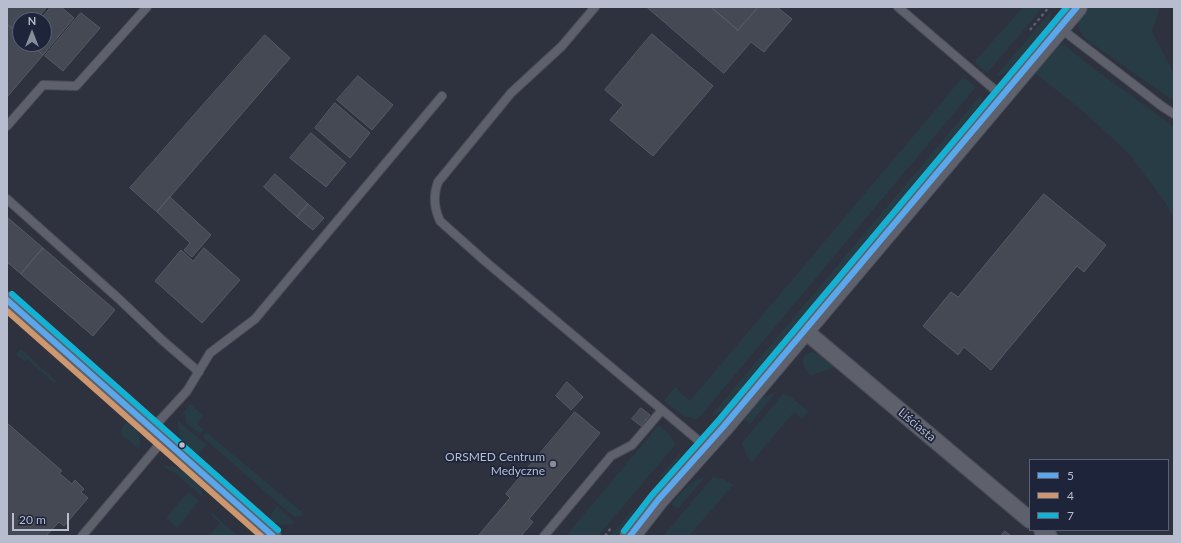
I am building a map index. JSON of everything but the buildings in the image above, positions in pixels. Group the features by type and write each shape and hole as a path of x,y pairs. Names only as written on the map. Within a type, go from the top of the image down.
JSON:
{"street":[{"path":"630,536 658,500 706,447 1077,7"},
{"path":"7,300 273,536"},
{"name":"Liściasta","path":"804,330 1029,519"}],"lane":[{"path":"7,126 43,85 76,86 147,7"},
{"path":"595,7 562,46 511,93 438,182 434,192 434,202 440,220 486,262 706,447"},
{"path":"898,7 1002,96"},
{"path":"1059,28 1174,114"},
{"path":"82,536 158,434 210,353 255,319 442,96"},
{"path":"7,199 199,372"},
{"path":"544,536 611,456 632,445 662,410"}],"shaded area":[{"path":"1023,7 1043,7 987,73 975,63 976,60"},
{"path":"1088,7 1160,7 1152,32 1174,73 1174,101 1094,45 1081,33 1078,26 1079,22 1081,16"},
{"path":"1051,11 1050,22 1008,72 998,76 998,74"},
{"path":"1065,45 1085,62 1174,127 1174,218 1165,202 1130,155 1083,111 1035,73 1056,47"},
{"path":"963,77 976,87 697,420 683,415 664,401 675,387 690,401"},
{"path":"981,95 982,100 977,108 724,409 710,417"},
{"path":"21,349 56,381 54,383 27,359 25,362 16,354"},
{"path":"813,352 820,355 835,367 811,375 805,369 803,358 808,353"},
{"path":"776,392 752,422 749,424 743,418 761,398"},
{"path":"783,394 790,396 808,411 802,419 794,412 752,462 747,456 742,443"},
{"path":"190,404 203,415 197,424 204,430 202,432 198,433 186,422 186,415 183,413"},
{"path":"128,421 137,430 140,441 139,449 123,436 121,432 123,426"},
{"path":"178,421 207,445 199,454 195,454 182,440 179,432"},
{"path":"658,426 670,435 675,445 598,536 566,536"},
{"path":"206,432 304,514 296,516 287,511 204,438"},
{"path":"680,453 677,464 661,478 660,476"},
{"path":"162,466 175,467 190,474 200,485 202,497 175,473"},
{"path":"705,477 678,508 672,505 672,503 686,487 694,481"},
{"path":"713,477 723,479 733,485 689,536 663,536"},
{"path":"188,492 199,501 177,528 166,518"},
{"path":"277,506 295,523 283,524 271,520 270,515"},
{"path":"635,507 636,508 617,536 610,536"},
{"path":"212,513 238,536 209,536 220,523 212,516"}],"transit line":[{"name":"7","path":"624,531 652,495 718,421 1067,7"},
{"name":"5","path":"630,536 658,500 724,426 1077,7"},
{"name":"7","path":"12,294 278,530"},
{"name":"5","path":"7,300 273,536"},
{"name":"4","path":"7,311 261,536"}],"place":[{"name":"ORSMED Centrum Medyczne","path":"553,464"}]}
